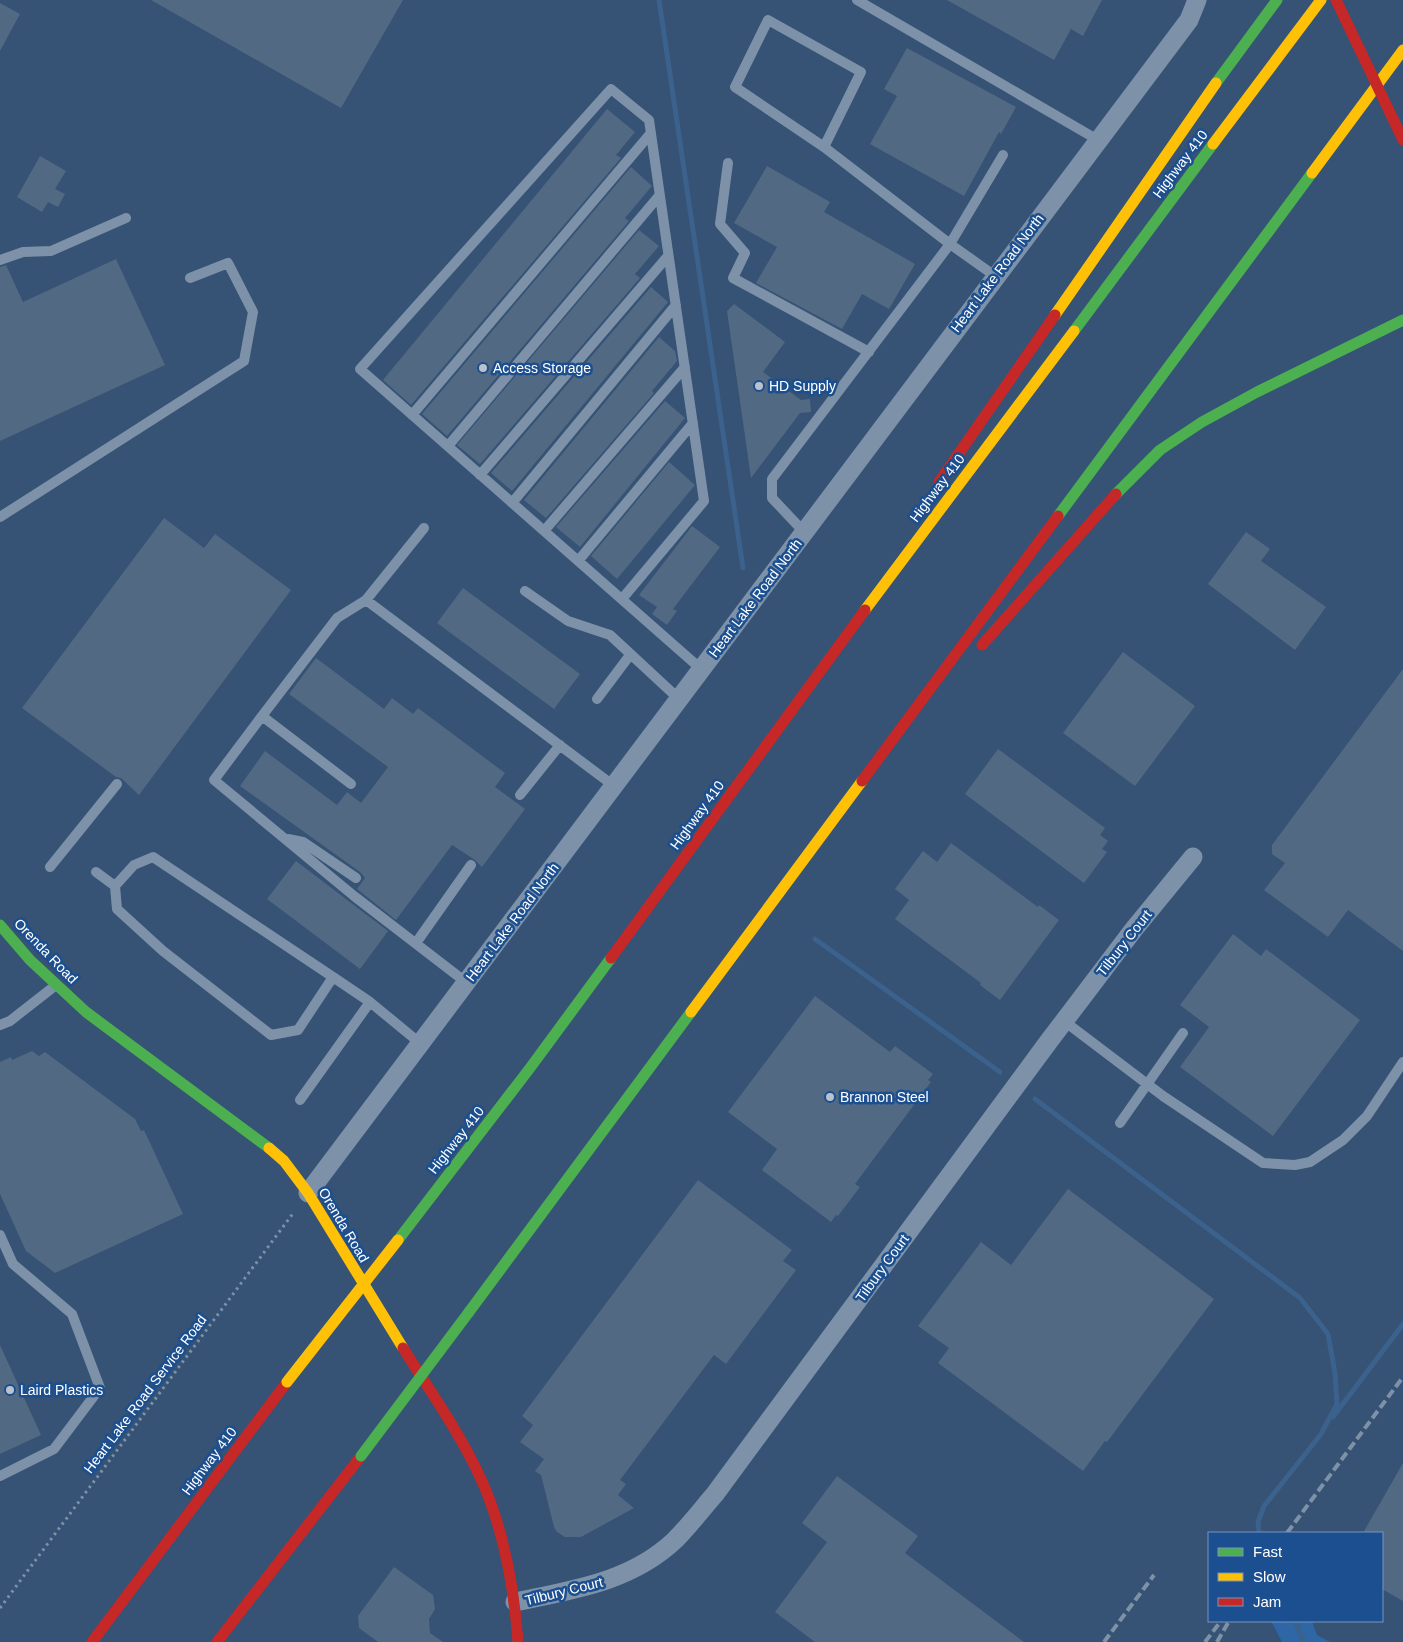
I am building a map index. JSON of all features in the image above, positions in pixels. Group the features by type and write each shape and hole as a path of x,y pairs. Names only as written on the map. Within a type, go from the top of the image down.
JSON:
{"main road":[{"path":"932,494 1195,113 1277,0"},
{"name":"Highway 410","path":"92,1642 288,1382 536,1060 891,575 1321,0"},
{"path":"1336,0 1403,140"},
{"path":"217,1642 361,1456 469,1312 1403,50"},
{"path":"921,703 994,633 1131,478 1160,450 1202,422 1257,392 1403,320"},
{"path":"891,575 920,518"},
{"name":"Orenda Road","path":"0,925 30,960 86,1012 255,1136 284,1161 308,1193 368,1293 456,1431 480,1480 498,1528 515,1602 518,1642"}],"street":[{"name":"Heart Lake Road North","path":"308,1193 1188,20 1197,0"},
{"name":"Tilbury Court","path":"515,1602 594,1586 646,1562 674,1541 715,1494 1064,1021 1134,929 1193,857"}],"lane":[{"path":"857,0 1098,140"},
{"path":"824,147 861,72 768,20 735,87 824,147 950,244 995,276"},
{"path":"622,599 704,501 649,120 611,88 360,369 578,561 702,669"},
{"path":"412,415 651,133"},
{"path":"804,532 772,498 772,479 950,244 1003,155"},
{"path":"728,163 720,224 746,252 733,278 869,352"},
{"path":"448,446 659,196"},
{"path":"0,260 23,252 51,251 126,218"},
{"path":"480,475 668,256"},
{"path":"0,517 244,361 253,312 228,263 190,278"},
{"path":"512,502 676,306"},
{"path":"544,531 685,367"},
{"path":"578,561 693,423"},
{"path":"424,528 366,600 337,618 214,780 354,896 467,983"},
{"path":"524,591 568,621 610,635 679,699"},
{"path":"366,600 614,786"},
{"path":"597,698 630,655"},
{"path":"262,716 351,784"},
{"path":"520,795 560,744"},
{"path":"50,867 117,784"},
{"path":"287,839 303,842 356,878"},
{"path":"114,886 134,865 153,857 370,1002 421,1044"},
{"path":"416,943 471,865"},
{"path":"96,872 114,886 117,909 163,952 271,1035 298,1030 333,977"},
{"path":"0,1025 10,1021 56,985"},
{"path":"300,1100 370,1002"},
{"path":"1064,1021 1148,1086 1262,1163 1295,1165 1310,1162 1343,1140 1367,1116 1403,1062"},
{"path":"1120,1124 1183,1034"},
{"path":"0,1235 12,1264 72,1314 100,1388 54,1448 0,1476"}],"path":[{"name":"Heart Lake Road Service Road","path":"0,1608 308,1193"}],"shaded area":[{"path":"1272,1622 1312,1622 1317,1635 1330,1642 1282,1642"}],"building":[{"path":"151,0 403,0 341,108"},
{"path":"947,0 1102,0 1083,36 1071,29 1054,60"},
{"path":"0,3 20,14 0,51"},
{"path":"907,48 1016,107 1001,134 999,132 964,196 870,144 897,96 884,89"},
{"path":"607,109 635,132 616,155 621,158 411,405 383,380"},
{"path":"40,156 66,171 55,189 65,194 58,207 48,202 42,212 17,197"},
{"path":"767,166 830,202 824,212 915,264 889,309 862,294 842,329 756,283 777,247 734,223"},
{"path":"631,167 652,186 625,218 629,221 447,436 422,414"},
{"path":"639,230 659,246 635,274 640,278 480,464 457,445"},
{"path":"116,259 165,365 0,441 0,267 6,265 23,302"},
{"path":"651,287 668,302 512,491 491,473"},
{"name":"HD Supply","path":"734,304 785,342 763,372 801,400 810,399 811,412 800,413 751,478 727,311"},
{"path":"659,337 675,351 677,361 652,391 654,393 546,518 524,500"},
{"path":"665,401 685,418 580,547 556,527"},
{"path":"669,462 695,485 617,579 591,556"},
{"path":"164,518 204,548 215,534 291,590 139,795 121,778 116,777 22,708"},
{"path":"692,526 720,547 673,609 677,611 667,625 652,614 657,607 639,595"},
{"path":"1246,532 1270,549 1261,561 1326,607 1295,650 1208,584"},
{"path":"463,588 580,674 554,709 437,623"},
{"path":"1123,652 1195,706 1135,786 1063,733"},
{"path":"316,658 384,709 392,698 413,714 418,708 505,773 495,787 525,809 482,867 475,860 452,845 396,920 357,889 365,878 360,872 240,786 265,751 337,805 347,792 361,803 388,767 289,694"},
{"path":"1403,669 1403,951 1348,910 1328,937 1264,890 1285,863 1272,854 1272,845"},
{"path":"998,749 1105,828 1100,835 1108,841 1102,849 1107,852 1084,883 965,794"},
{"path":"951,843 1038,907 1039,905 1059,920 1000,1000 980,985 981,983 895,919 909,900 895,889 923,851 937,862"},
{"path":"296,861 388,931 360,969 267,899"},
{"path":"1233,934 1261,956 1266,949 1360,1020 1273,1136 1180,1067 1209,1027 1180,1005"},
{"name":"Brannon Steel","path":"815,996 890,1052 895,1046 933,1074 928,1080 931,1082 855,1184 860,1187 838,1216 836,1215 831,1222 762,1170 777,1149 728,1112"},
{"path":"32,1051 39,1056 45,1052 135,1119 141,1131 144,1130 183,1214 55,1273 26,1251 0,1194 0,1062 11,1057 12,1060"},
{"path":"698,1180 792,1250 783,1261 796,1270 726,1364 714,1355 620,1480 626,1484 618,1495 634,1508 581,1537 565,1537 557,1532 554,1527 541,1475 535,1471 544,1459 520,1442 533,1425 522,1416"},
{"path":"1068,1189 1214,1299 1107,1442 1105,1441 1083,1471 938,1363 949,1348 918,1326 981,1242 1011,1265"},
{"name":"Laird Plastics","path":"0,1345 41,1435 0,1454"},
{"path":"1403,1463 1403,1601 1383,1590 1383,1532 1364,1532"},
{"path":"837,1476 918,1536 905,1553 1024,1642 815,1642 775,1612 827,1542 802,1523"},
{"path":"394,1567 433,1595 435,1609 429,1619 430,1633 443,1642 378,1642 359,1628 358,1616"}],"waterway":[{"path":"659,0 743,568"},
{"path":"815,939 1000,1072"},
{"path":"1035,1099 1300,1298 1328,1334 1335,1373 1337,1404 1321,1434 1264,1506 1258,1522 1259,1532"},
{"path":"1333,1417 1403,1324"},
{"path":"1295,1622 1304,1642"}],"railway":[{"path":"1288,1532 1403,1377"},
{"path":"1104,1642 1154,1575"},
{"path":"1205,1642 1220,1622"},
{"path":"1217,1642 1228,1622"}],"traffic: fast":[{"path":"1216,83 1277,0"},
{"path":"1074,331 1213,144"},
{"path":"1058,516 1312,173"},
{"path":"1116,494 1160,450 1202,422 1257,392 1403,320"},
{"path":"0,925 30,960 86,1012 269,1148"},
{"path":"398,1240 530,1068 611,958"},
{"path":"469,1312 691,1012"},
{"path":"361,1456 469,1312"}],"traffic: slow":[{"path":"1213,144 1321,0"},
{"path":"1312,173 1403,50"},
{"path":"1055,315 1216,83"},
{"path":"865,610 1074,331"},
{"path":"691,1012 862,781"},
{"path":"269,1148 284,1161 308,1193 403,1348"},
{"path":"287,1382 398,1240"}],"traffic: jam":[{"path":"1336,0 1403,140"},
{"path":"939,482 1055,315"},
{"path":"982,645 1116,494"},
{"path":"862,781 1058,516"},
{"path":"611,958 865,610"},
{"path":"403,1348 464,1445 489,1498 507,1559 514,1600 518,1642"},
{"path":"92,1642 287,1382"},
{"path":"217,1642 361,1456"}],"place":[{"name":"Access Storage","path":"483,368"},
{"name":"HD Supply","path":"759,386"},
{"name":"Brannon Steel","path":"830,1097"},
{"name":"Laird Plastics","path":"10,1390"}]}
